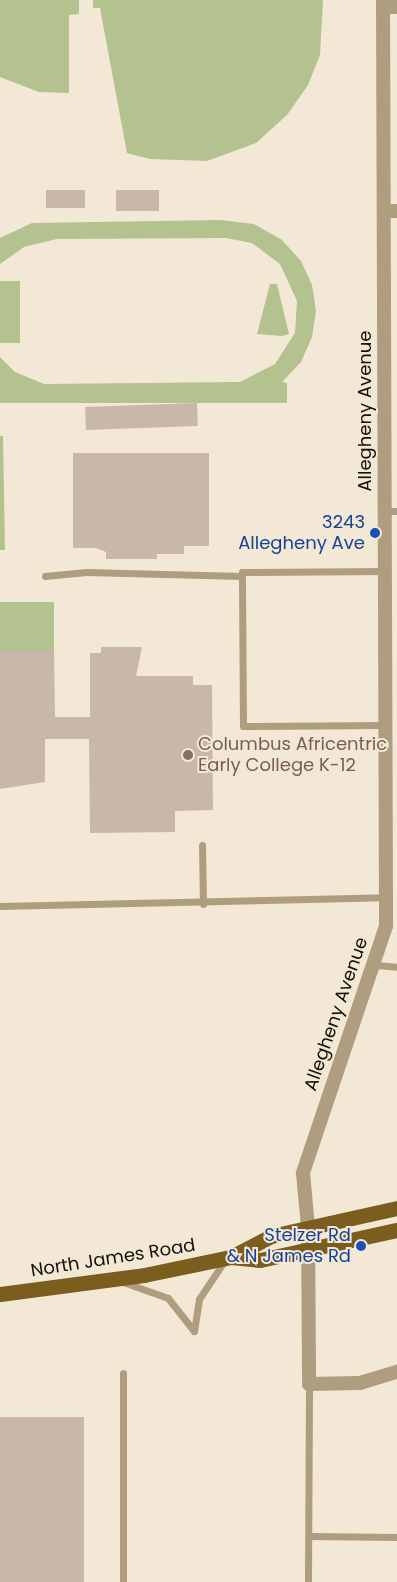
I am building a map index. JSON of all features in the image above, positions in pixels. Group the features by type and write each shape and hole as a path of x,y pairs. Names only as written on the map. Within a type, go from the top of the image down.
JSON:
{"main road":[{"name":"North James Road","path":"229,1258 260,1239 397,1208"},
{"name":"North James Road","path":"0,1294 115,1279 229,1258 260,1260 397,1230"}],"street":[{"name":"Allegheny Avenue","path":"308,1227 303,1173 376,965 386,926 389,890 383,725 384,571 391,511 390,83 388,4"},
{"path":"308,1227 309,1384 360,1383 397,1372"}],"lane":[{"path":"383,725 243,726 242,572 384,571"},
{"path":"46,576 86,572 242,576"},
{"path":"202,845 203,904"},
{"path":"0,906 203,904 262,897 389,890"},
{"path":"376,965 397,967"},
{"path":"115,1279 168,1298 194,1331 199,1299 229,1258"},
{"path":"123,1373 123,1582"},
{"path":"308,1582 309,1384"},
{"path":"309,1536 397,1537"}],"green space":[{"path":"0,0 79,0 79,14 69,15 69,93 39,92 0,77"},
{"path":"93,0 323,0 320,55 308,85 287,115 256,143 207,161 150,159 127,153 100,8 93,8"},
{"path":"220,220 254,224 282,240 301,261 312,285 316,311 312,337 301,362 282,382 287,383 287,403 0,403 0,357 15,372 44,384 240,382 275,364 295,333 297,301 280,264 252,243 226,238 57,239 24,247 0,264 0,238 32,223"},
{"path":"0,281 20,281 20,343 0,343"},
{"path":"270,284 277,284 289,334 282,336 257,334"},
{"path":"0,436 3,436 5,550 0,550"},
{"path":"0,602 54,602 54,651 0,651"}],"building":[{"path":"46,190 85,190 85,208 46,208"},
{"path":"116,190 159,190 159,211 116,211"},
{"path":"197,403 198,426 86,430 85,407"},
{"path":"73,453 209,453 209,546 184,546 184,554 157,554 157,559 106,559 106,552 96,548 73,548"},
{"path":"101,647 142,647 136,676 193,676 193,685 212,685 213,810 175,811 175,832 90,833 89,739 45,739 45,782 0,789 0,651 54,651 55,717 90,717 90,653 101,653"},
{"path":"0,1417 84,1417 84,1582 0,1582"}],"place":[{"name":"3243 Allegheny Ave","path":"375,533"},
{"name":"Columbus Africentric Early College K-12","path":"188,755"},
{"name":"Stelzer Rd & N James Rd","path":"361,1246"}]}
